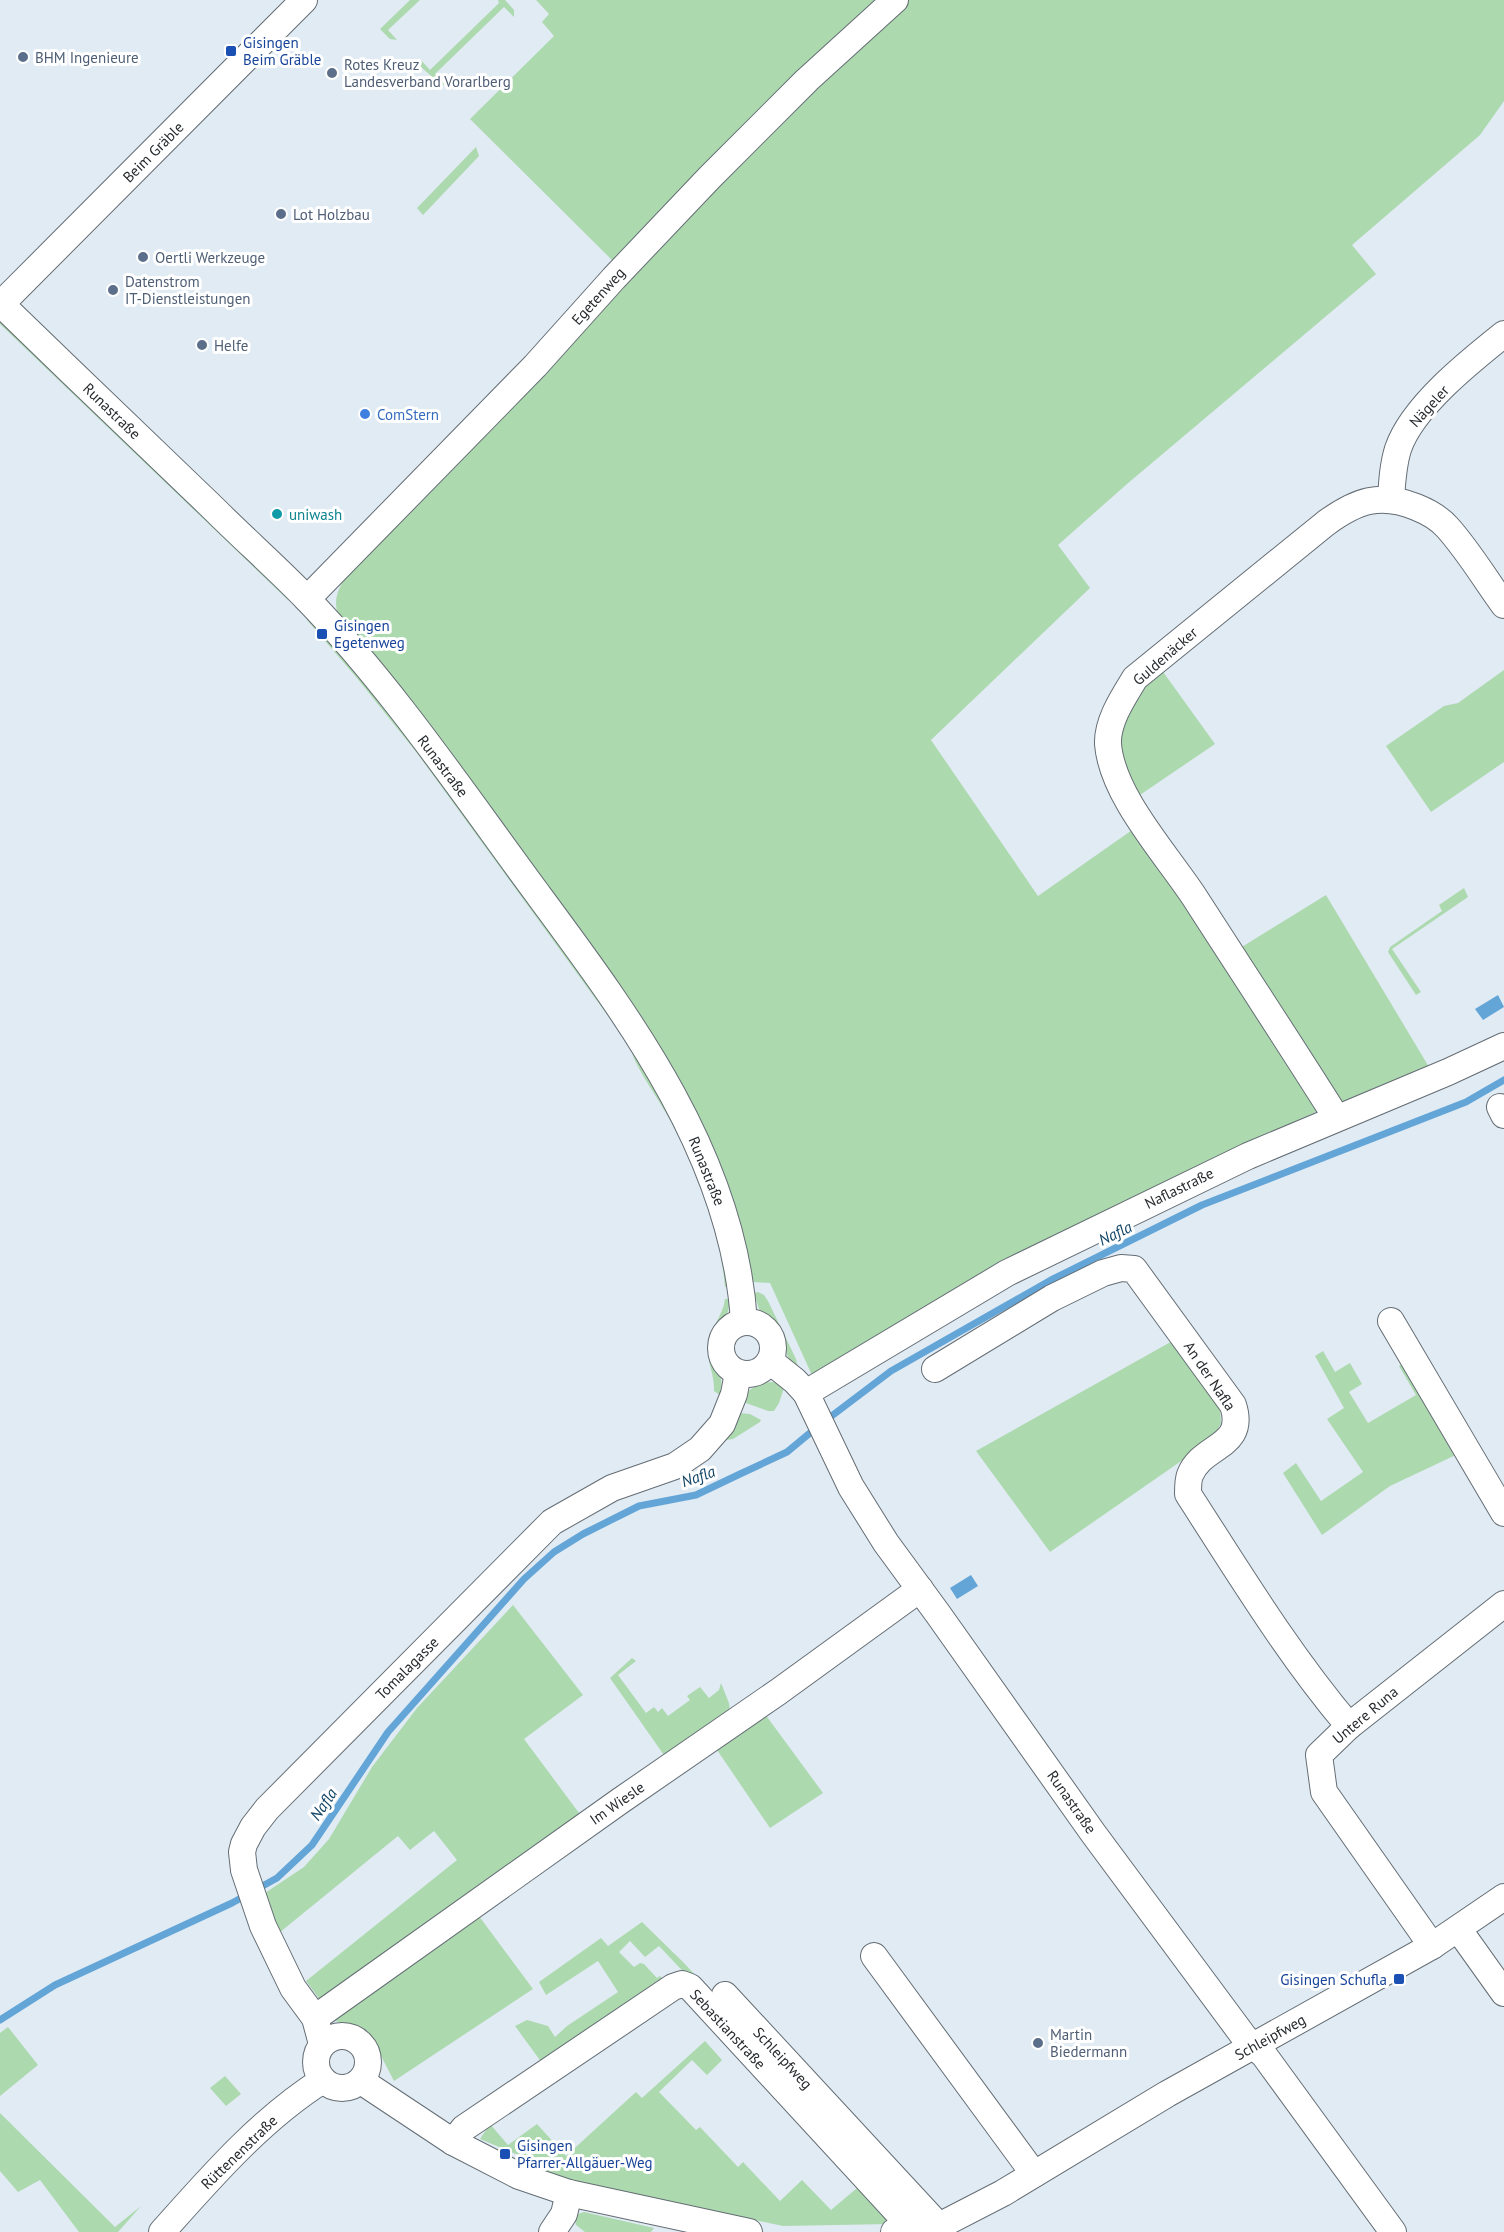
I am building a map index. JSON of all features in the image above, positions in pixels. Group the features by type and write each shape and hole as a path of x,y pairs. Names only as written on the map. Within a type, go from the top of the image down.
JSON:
{"street":[{"name":"Beim Gräble","path":"0,303 304,0"},
{"name":"Egetenweg","path":"307,599 527,374 710,177 807,80 895,0"},
{"name":"Runastraße","path":"0,303 307,599 385,689 598,975 661,1072 702,1154 726,1217 742,1290 744,1322"},
{"name":"Nägeler","path":"1391,499 1394,465 1407,430 1434,396 1504,334"},
{"name":"Guldenäcker","path":"1336,1117 1186,885 1131,806 1113,768 1108,742 1116,709 1135,678 1341,512 1361,503 1376,499 1391,499 1420,508 1446,525 1504,605"},
{"name":"Naflastraße","path":"816,1412 1007,1273 1248,1156 1504,1046"},
{"name":"An der Nafla","path":"935,1369 1052,1298 1103,1273 1121,1268 1134,1269 1233,1405 1238,1418 1233,1434 1198,1462 1190,1475 1188,1494 1283,1640 1348,1726"},
{"path":"1391,1321 1504,1513"},
{"path":"744,1322 760,1325 767,1331 773,1345 770,1361 756,1373 738,1373 725,1362 722,1354 721,1345 729,1329 744,1322"},
{"name":"Runastraße","path":"770,1361 795,1381 816,1412 851,1487 886,1543 1245,2038 1264,2055 1393,2232"},
{"name":"Tomalagasse","path":"322,2044 315,2018 293,1988 259,1916 247,1880 243,1860 244,1844 253,1827 267,1809 552,1522 612,1488 675,1466 700,1449 722,1424 734,1394 738,1373"},
{"name":"Im Wiesle","path":"315,2018 611,1807 778,1692 920,1589"},
{"name":"Untere Runa","path":"1432,1946 1324,1792 1319,1755 1348,1726 1504,1604"},
{"name":"Schleipfweg","path":"904,2230 939,2226 1003,2193 1253,2045 1432,1946 1459,1930 1504,1897"},
{"path":"1459,1930 1504,1993"},
{"path":"874,1956 1034,2174"},
{"name":"Sebastianstraße","path":"453,2142 465,2128 663,1993 682,1984 690,1987 904,2230"},
{"name":"Schleipfweg","path":"725,1995 939,2226"},
{"path":"345,2035 360,2042 368,2057 368,2066 361,2080 346,2088 329,2085 323,2080 315,2066 315,2058 322,2044 329,2038 345,2035"},
{"name":"Rüttenenstraße","path":"162,2232 245,2143 297,2097 323,2080"},
{"path":"361,2080 453,2142 519,2176 569,2193 749,2232"},
{"path":"552,2232 564,2214 569,2193"}],"green space":[{"path":"410,0 420,0 388,30 397,40 390,39 380,29"},
{"path":"498,0 505,0 514,10 514,17 504,7 435,74 445,85 440,84 421,67 421,60 430,70 499,3"},
{"path":"536,0 881,0 614,262 470,119 554,36 542,22 549,14"},
{"path":"909,0 1504,0 1504,101 1480,135 1352,245 1376,274 1058,545 1090,588 931,740 1038,896 1135,828 1317,1108 1316,1112 1225,1152 1129,1200 815,1376 811,1373 770,1283 753,1282 746,1251 711,1147 340,620 336,602 338,591 347,575 436,487 810,90"},
{"path":"476,147 479,156 423,215 417,208"},
{"path":"0,319 288,597 288,600 0,324"},
{"path":"308,619 313,622 387,710 528,899 616,1027 417,753"},
{"path":"1161,669 1215,744 1134,799 1122,775 1119,732 1125,708"},
{"path":"1504,670 1504,762 1431,812 1386,746 1444,706 1458,703"},
{"path":"1464,888 1468,897 1392,949 1421,992 1416,995 1388,952 1390,947 1442,911 1439,905"},
{"path":"1326,895 1429,1067 1341,1103 1237,950"},
{"path":"632,1052 635,1053 667,1108 694,1165 716,1224 730,1286 725,1287 713,1222 690,1159"},
{"path":"758,1292 768,1301 796,1359 798,1368 789,1360 777,1327 760,1312 754,1293"},
{"path":"725,1299 729,1299 729,1307 715,1336 712,1350 721,1380 720,1395 714,1391 708,1344"},
{"path":"1176,1339 1220,1407 1221,1423 1213,1439 1050,1552 976,1451"},
{"path":"1323,1351 1335,1372 1350,1363 1362,1384 1349,1392 1368,1423 1416,1395 1399,1366 1409,1360 1460,1453 1390,1486 1322,1535 1283,1473 1296,1463 1321,1501 1363,1472 1327,1419 1344,1408 1315,1356"},
{"path":"772,1382 779,1383 784,1388 774,1411 743,1402 747,1393 754,1387"},
{"path":"739,1413 750,1414 761,1420 733,1439 726,1440 725,1439"},
{"path":"513,1605 583,1695 524,1739 582,1817 320,2000 306,1981 457,1860 434,1831 410,1850 398,1836 279,1933 259,1897 304,1867 329,1839 372,1767 417,1708"},
{"path":"632,1658 636,1661 618,1675 646,1713 654,1707 658,1712 662,1708 668,1716 690,1700 687,1696 700,1687 709,1698 719,1690 721,1683 730,1711 666,1758 610,1678"},
{"path":"762,1710 823,1793 770,1828 713,1744"},
{"path":"476,1912 533,1989 394,2081 368,2031 332,2020"},
{"path":"642,1922 683,1962 914,2208 910,2211 659,1946 645,1957 630,1941 619,1952 634,1967 640,1963 644,1964 657,1978 660,1976 666,1982 542,2063 515,2026 527,2020 548,2026 555,2037 567,2026 618,1992 598,1961 546,1995 539,1982 601,1938 608,1946"},
{"path":"8,2027 38,2065 0,2096 0,2033"},
{"path":"705,2041 722,2060 707,2075 692,2060 659,2092 696,2130 700,2127 738,2167 743,2162 780,2201 802,2180 831,2210 857,2188 891,2224 783,2226 564,2179 530,2167 528,2159 480,2139 490,2124 508,2145 537,2124 566,2156 636,2092 642,2098"},
{"path":"225,2076 241,2094 226,2106 210,2088"},
{"path":"0,2113 115,2227 141,2206 118,2232 79,2232 40,2180 18,2192 0,2171"},
{"path":"584,2212 654,2228 651,2232 585,2232 576,2225 575,2220 578,2214"}],"water":[{"path":"1498,995 1504,1007 1483,1020 1475,1009"},
{"path":"971,1575 978,1586 957,1599 950,1588"}],"waterway":[{"name":"Nafla","path":"825,1421 891,1371 1051,1280 1202,1205 1466,1102 1504,1080"},
{"name":"Nafla","path":"0,2020 55,1985 232,1903 277,1878 312,1845 388,1732 524,1579 554,1552 583,1534 639,1506 696,1495 787,1452 816,1428"}],"place":[{"name":"Gisingen Beim Gräble","path":"231,51"},
{"name":"BHM Ingenieure","path":"23,57"},
{"name":"Rotes Kreuz Landesverband Vorarlberg","path":"332,73"},
{"name":"Lot Holzbau","path":"281,214"},
{"name":"Oertli Werkzeuge","path":"143,257"},
{"name":"Datenstrom IT-Dienstleistungen","path":"113,290"},
{"name":"Helfe","path":"202,345"},
{"name":"ComStern","path":"365,414"},
{"name":"uniwash","path":"277,514"},
{"name":"Gisingen Egetenweg","path":"322,634"},
{"name":"Gisingen Schufla","path":"1399,1979"},
{"name":"Martin Biedermann","path":"1038,2043"},
{"name":"Gisingen Pfarrer-Allgäuer-Weg","path":"505,2154"}]}
